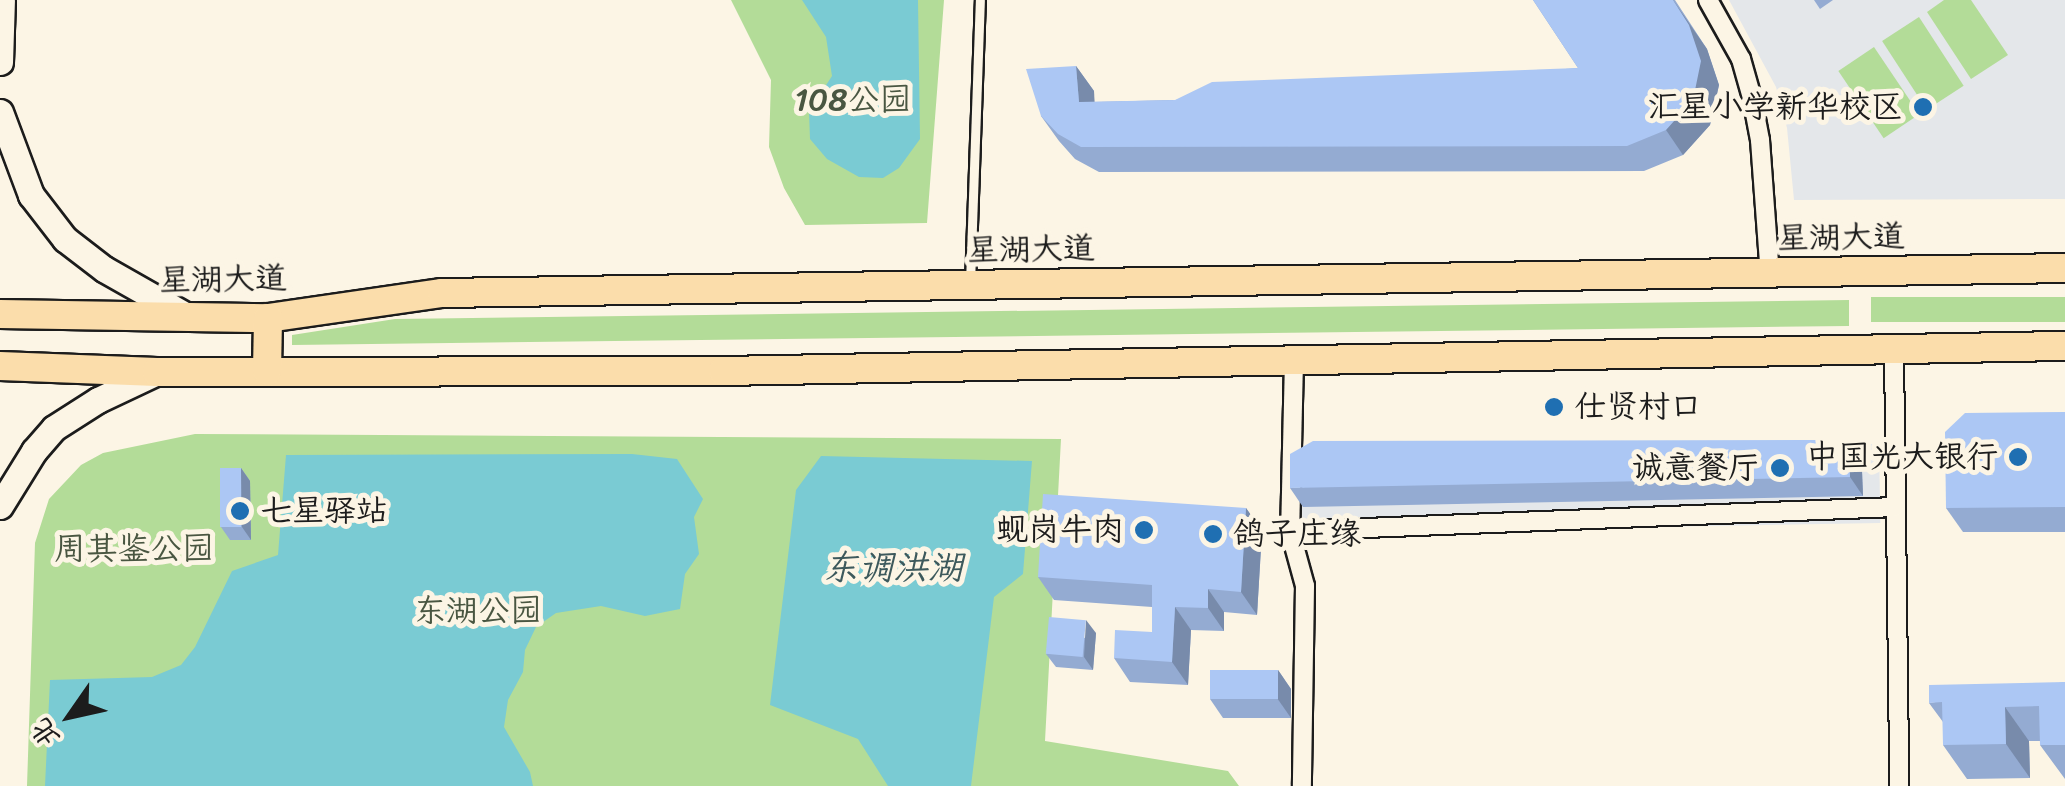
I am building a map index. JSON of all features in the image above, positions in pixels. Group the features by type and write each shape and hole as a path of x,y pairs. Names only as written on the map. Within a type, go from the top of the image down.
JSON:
{"main road":[{"path":"0,62 2,0"},
{"path":"0,112 31,195 64,239 104,269 187,316"},
{"name":"星湖大道","path":"0,314 268,318 442,293 2065,268"},
{"path":"267,370 268,318"},
{"path":"0,366 158,372 723,371 2065,346"},
{"path":"0,506 34,451 54,428 98,400 158,372"}],"street":[{"path":"1708,0 1741,59 1752,98 1760,140 1770,274"},
{"path":"1894,350 1899,786"},
{"path":"1294,360 1290,530 1305,586 1302,786"},
{"path":"1290,530 1895,507"}],"lane":[{"path":"970,286 980,0"}],"shaded area":[{"name":"汇星小学新华校区","path":"1729,0 2065,0 2065,199 1794,200 1787,128 1776,87"},
{"path":"1879,444 1880,523 1302,533 1301,454"}],"green space":[{"name":"108公园","path":"731,0 944,0 927,223 805,225 784,188 769,147 771,80"},
{"path":"1944,0 1971,0 2008,55 1971,79 1927,12"},
{"path":"1919,17 1964,86 1927,110 1882,41"},
{"path":"1874,47 1919,114 1884,138 1838,71"},
{"path":"1871,297 2065,297 2065,322 1871,322"},
{"path":"1849,300 1849,326 292,345 292,335 395,319"},
{"name":"东湖公园","path":"195,434 1061,439 1045,741 1228,771 1239,786 27,786 35,543 49,499 81,465 103,453"}],"water":[{"path":"802,0 918,0 920,139 899,168 883,178 859,177 827,159 810,139 809,111 832,76 826,37"},
{"path":"632,454 677,459 703,499 694,517 699,554 685,574 680,609 645,616 601,606 556,613 536,627 525,650 523,672 508,700 504,727 530,772 533,786 45,786 50,680 152,677 181,665 195,647 232,571 278,555 286,455"},
{"name":"东调洪湖","path":"821,456 1032,461 1023,574 994,597 971,786 888,786 858,739 770,705 796,490"}],"building":[{"path":"1533,0 1673,0 1689,25 1701,61 1693,100 1666,130 1627,146 1081,147 1058,134 1041,116 1026,69 1076,66 1079,102 1175,100 1212,82 1578,68"},
{"path":"2065,412 2065,507 1946,508 1945,432 1965,413"},
{"path":"1822,440 1849,452 1850,477 1290,488 1290,454 1313,441"},
{"path":"220,468 241,468 241,527 220,527"},
{"path":"1043,494 1246,508 1241,592 1208,589 1208,608 1175,607 1172,662 1114,658 1115,630 1152,632 1152,585 1038,577"},
{"path":"1049,617 1086,620 1083,657 1046,654"},
{"path":"1210,670 1278,670 1278,699 1210,699"},
{"path":"2065,682 2065,745 2040,745 2039,706 2005,707 2006,744 1943,745 1942,702 1929,703 1929,685"}],"place":[{"name":"汇星小学新华校区","path":"1923,107"},
{"name":"仕贤村口","path":"1554,407"},
{"name":"中国光大银行","path":"2018,457"},
{"name":"诚意餐厅","path":"1780,468"},
{"name":"七星驿站","path":"240,511"},
{"name":"蚬岗牛肉","path":"1144,530"},
{"name":"鸽子庄缘","path":"1213,534"}],"park label":[{"name":"周其鉴公园","path":"134,549"}]}
